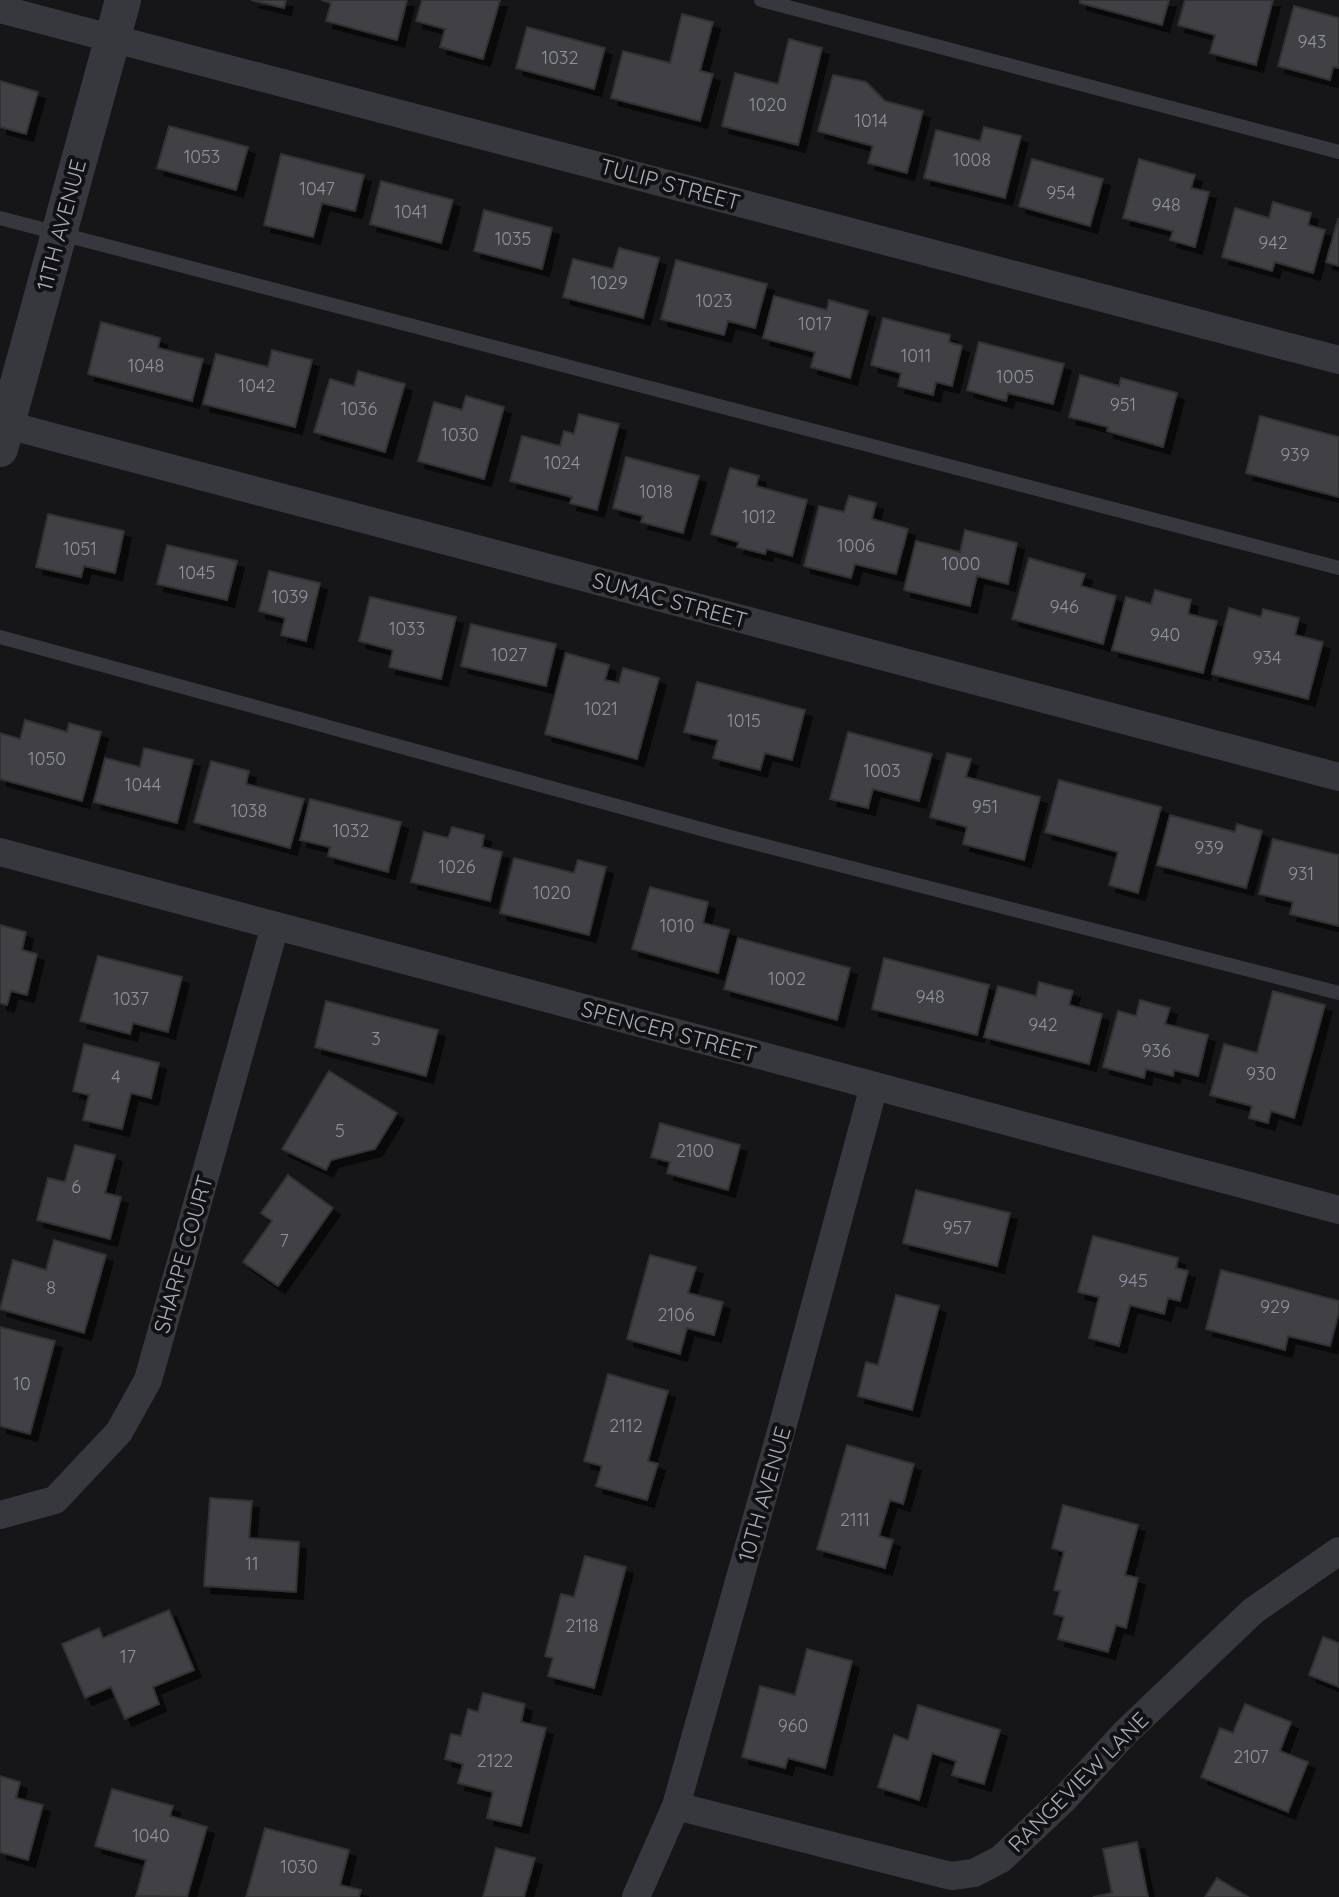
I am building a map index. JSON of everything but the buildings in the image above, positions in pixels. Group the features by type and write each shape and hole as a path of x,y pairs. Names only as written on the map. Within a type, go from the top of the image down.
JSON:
{"street":[{"name":"11TH AVENUE","path":"2,432 123,0"},
{"name":"TULIP STREET","path":"0,9 1339,360"},
{"name":"SUMAC STREET","path":"2,432 1339,777"},
{"name":"SPENCER STREET","path":"0,852 1339,1210"},
{"name":"SHARPE COURT","path":"0,1515 55,1500 119,1432 148,1380 275,926"},
{"name":"10TH AVENUE","path":"636,1897 676,1806 874,1086"},
{"name":"RANGEVIEW LANE","path":"676,1806 951,1876 974,1873 1001,1859 1065,1798 1125,1733 1253,1611 1339,1551"}],"lane":[{"path":"761,0 1339,152"},
{"path":"0,218 1339,568"},
{"path":"0,637 723,835 1339,993"}]}
